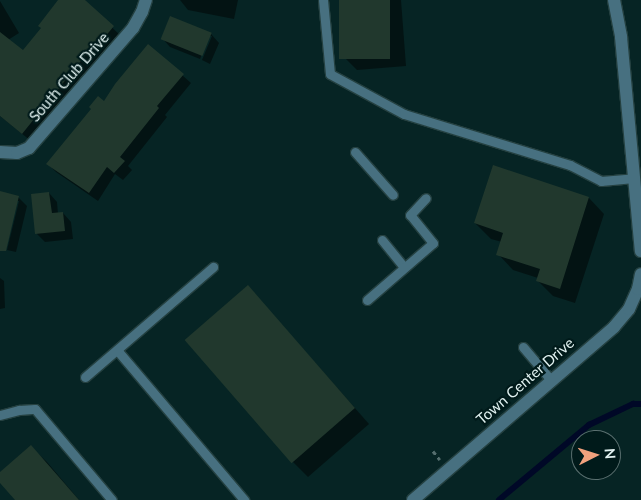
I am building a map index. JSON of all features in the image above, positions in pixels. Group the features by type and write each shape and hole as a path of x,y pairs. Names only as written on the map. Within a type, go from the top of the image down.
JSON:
{"street":[{"name":"South Club Drive","path":"0,152 17,152 29,148 132,28 142,12 146,0"},
{"path":"614,0 621,37 641,251"},
{"name":"Town Center Drive","path":"413,500 619,321 629,309 641,274"}],"lane":[{"path":"323,0 330,74 404,114 570,165 601,181 634,178"},
{"path":"355,152 393,195"},
{"path":"367,300 433,242 410,215 426,198"},
{"path":"382,240 404,267"},
{"path":"85,377 213,267"},
{"path":"523,347 550,380"},
{"path":"116,350 244,500"},
{"path":"0,415 19,410 36,409 112,500"}],"building":[{"path":"58,0 85,0 114,26 104,38 101,36 22,134 0,116 0,32 23,50 41,28 38,26"},
{"path":"339,0 390,0 390,59 339,59"},
{"path":"170,16 212,33 202,56 161,39"},
{"path":"148,44 184,74 157,106 159,108 120,157 125,161 114,173 107,167 89,193 46,164 91,109 89,107 98,96 104,101 115,84"},
{"path":"493,165 589,197 560,289 536,281 540,269 496,255 503,233 474,223"},
{"path":"0,191 19,196 6,251 0,251"},
{"path":"49,192 52,213 63,212 65,231 35,234 31,194"},
{"path":"248,285 355,408 292,463 185,340"},
{"path":"31,445 79,500 15,500 0,483 0,472"}],"waterway":[{"path":"499,500 589,425 633,404 641,404"}]}
